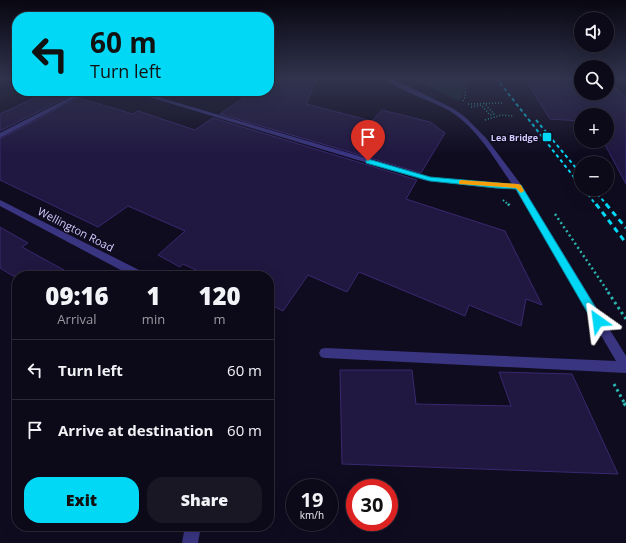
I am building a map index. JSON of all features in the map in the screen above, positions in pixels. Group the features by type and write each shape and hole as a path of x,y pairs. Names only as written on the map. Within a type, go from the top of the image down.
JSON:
{"street":[{"path":"0,136 62,103"},
{"path":"174,103 430,179 496,186 518,186"},
{"path":"439,103 463,118 484,139 518,186 626,367"},
{"name":"Wellington Road","path":"0,203 131,271"},
{"path":"325,353 626,367"},
{"path":"190,543 192,531"}],"path":[{"path":"475,106 481,105 490,115 494,114 484,103"},
{"path":"492,118 501,115 513,116"}],"building":[{"path":"23,103 55,103 0,131 0,114"},
{"path":"68,103 96,103 133,114 138,111 195,130 213,118 417,180 406,199 505,231 542,305 526,299 521,326 469,305 465,316 359,272 347,292 308,275 283,311 274,306 274,271 198,271 183,264 180,267 158,255 185,231 128,206 98,227 0,180 0,139"},
{"path":"235,103 306,103 372,121 382,110 430,122 445,133 421,173 220,114"},
{"path":"540,103 626,103 626,184 614,162 614,156 611,156 607,148 614,148 614,108 574,108 574,121 550,119"},
{"path":"0,227 28,243 22,247 66,271 12,271 12,275 0,268"},
{"path":"340,370 412,370 416,404 511,406 499,372 572,374 618,474 342,464"}],"railway":[{"path":"516,103 574,177"},
{"path":"536,120 574,166"},
{"path":"589,196 596,205"},
{"path":"599,196 607,205"},
{"path":"596,204 626,243"},
{"path":"606,204 626,228"}],"slow traffic":[{"path":"461,183 518,186 521,191"}],"place":[{"name":"Lea Bridge","path":"547,137"}],"route":[{"path":"368,161 430,179 496,186 518,186 546,236 598,321"}]}
